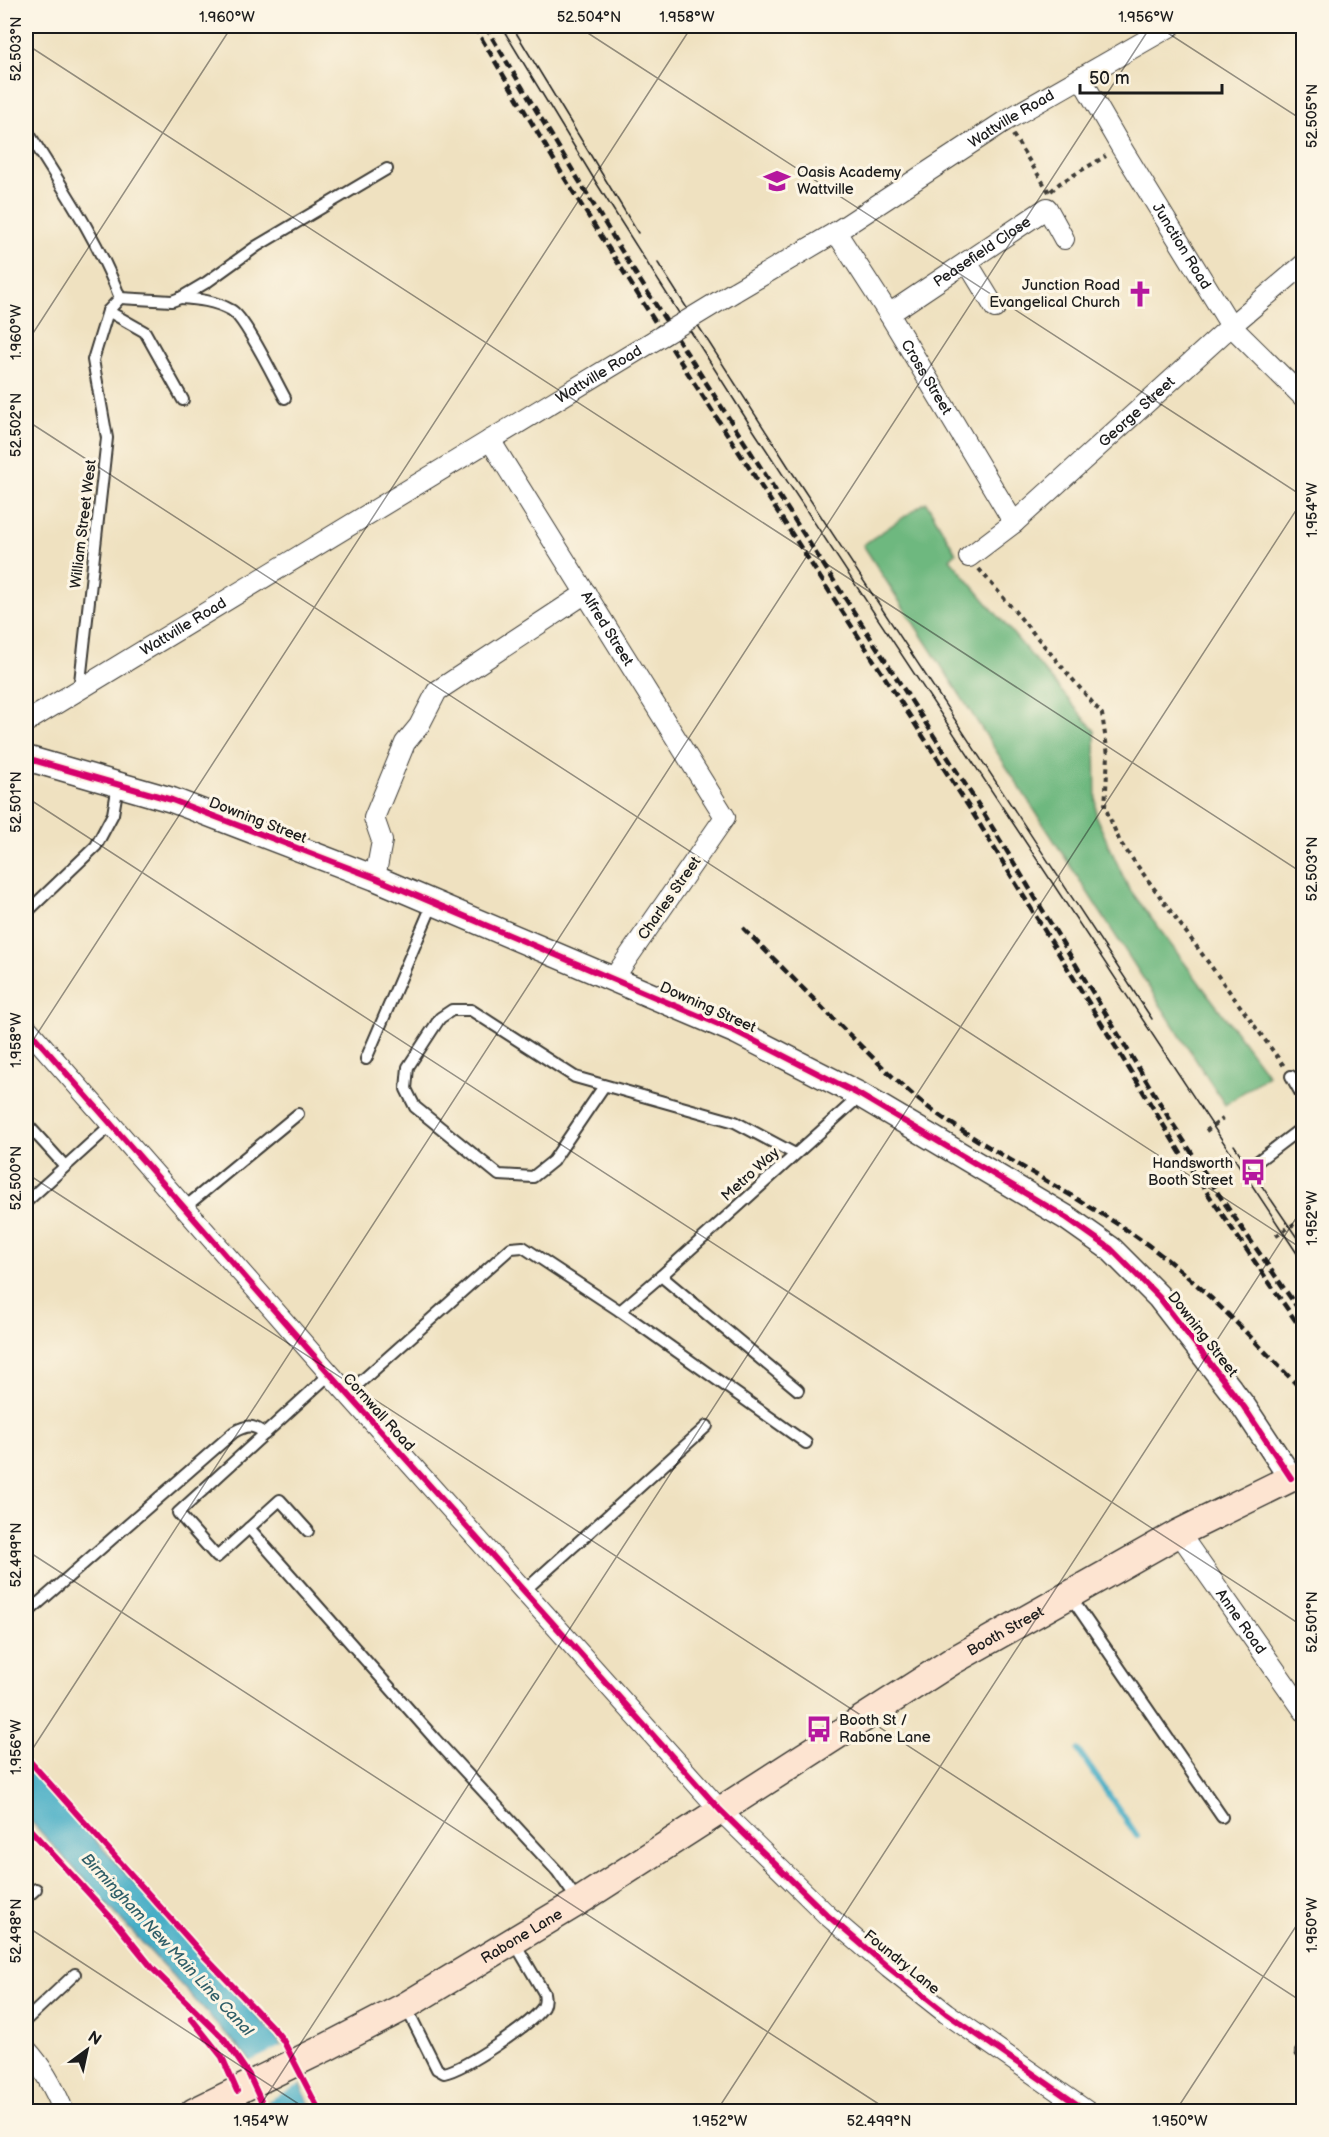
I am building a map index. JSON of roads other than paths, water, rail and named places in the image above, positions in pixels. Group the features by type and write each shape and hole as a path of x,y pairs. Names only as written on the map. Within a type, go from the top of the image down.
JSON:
{"main road":[{"name":"Booth Street","path":"720,1810 954,1660 1179,1533 1297,1476"},
{"name":"Rabone Lane","path":"194,2112 405,2005 578,1902 720,1810"}],"street":[{"name":"Wattville Road","path":"26,722 836,232 1005,121 1171,26"},
{"name":"Junction Road","path":"1081,78 1231,326 1304,398"},
{"name":"Peasefield Close","path":"889,314 967,262 1048,200 1064,239"},
{"name":"Cross Street","path":"836,232 889,314 1014,523"},
{"path":"967,262 995,308"},
{"name":"George Street","path":"969,557 1014,523 1231,326 1304,264"},
{"name":"Alfred Street","path":"490,440 725,817"},
{"path":"375,878 381,841 374,818 405,744 419,726 437,691 586,593"},
{"name":"Downing Street","path":"26,758 172,800 375,878 737,1032 860,1095 960,1160 1067,1218 1122,1258 1159,1297 1297,1476"},
{"name":"Charles Street","path":"614,979 725,817"},
{"name":"Cornwall Road","path":"26,1027 347,1394 720,1810"},
{"name":"Anne Road","path":"1179,1533 1304,1711"},
{"name":"Foundry Lane","path":"720,1810 827,1916 890,1968 946,2013 1088,2112"},
{"path":"26,2049 56,2092 64,2112"}],"lane":[{"path":"26,129 90,232 120,298"},
{"path":"120,298 172,301 180,298 267,240 387,169"},
{"path":"120,298 108,311 145,332 183,400"},
{"path":"180,298 203,300 236,314 246,327 285,398"},
{"name":"William Street West","path":"78,691 107,438 93,360 108,311"},
{"path":"26,913 96,846 113,813 117,785"},
{"path":"366,1059 434,903"},
{"path":"604,1086 553,1161 533,1177 499,1175 415,1107 405,1089 408,1067 440,1018 452,1010 471,1010 575,1077 735,1122 795,1154"},
{"path":"1290,1076 1304,1099"},
{"name":"Metro Way","path":"620,1311 860,1095"},
{"path":"184,1208 298,1114"},
{"path":"26,1123 65,1166"},
{"path":"26,1202 111,1125"},
{"path":"1254,1164 1304,1126"},
{"path":"347,1394 511,1248 523,1247 620,1311 806,1443"},
{"path":"661,1276 798,1390"},
{"path":"308,1531 280,1500 217,1557 178,1514 330,1374"},
{"path":"26,1614 234,1432 245,1426 252,1426 265,1434"},
{"path":"523,1592 707,1426"},
{"path":"249,1528 428,1731 557,1872 578,1902"},
{"path":"1070,1596 1222,1817"},
{"path":"26,1898 36,1889"},
{"path":"405,2005 437,2069 444,2073 452,2072 494,2048 544,2006 544,1994 513,1940"},
{"path":"26,2020 75,1974"}],"water":[{"name":"Birmingham New Main Line Canal","path":"26,1765 277,2038 313,2111 273,2111 250,2060 26,1816"}],"waterway":[{"path":"1078,1750 1137,1836"}],"tram line":[{"path":"501,26 597,184 752,428 1304,1264"},
{"path":"512,26 638,233"},
{"path":"658,263 788,466 1152,1019"},
{"path":"1234,1145 1304,1248"}],"railway":[{"path":"474,26 570,187 678,358 974,815 1186,1162 1304,1333"},
{"path":"485,26 632,268 983,812 1169,1118 1223,1201 1304,1317"},
{"path":"743,928 914,1096 958,1128 1141,1240 1185,1274 1226,1312 1304,1392"}],"place":[{"name":"Oasis Academy Wattville","path":"777,181"},
{"name":"Junction Road Evangelical Church","path":"1140,294"},
{"name":"Handsworth Booth Street","path":"1253,1172"},
{"name":"Booth St / Rabone Lane","path":"819,1729"}]}
